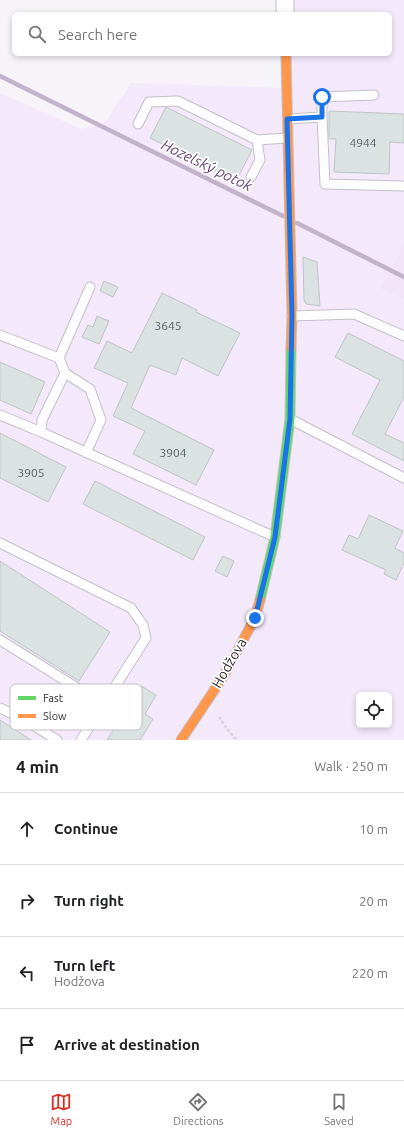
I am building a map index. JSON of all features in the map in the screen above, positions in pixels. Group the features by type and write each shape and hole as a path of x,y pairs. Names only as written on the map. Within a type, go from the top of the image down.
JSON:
{"street":[{"path":"285,0 285,12"},
{"name":"Hodžova","path":"181,740 223,677 255,618 275,537 290,419 292,316 286,56"}],"lane":[{"path":"374,95 322,97 325,184 404,186"},
{"path":"138,124 149,102 178,101 257,140 287,138"},
{"path":"287,119 322,117"},
{"path":"251,177 260,160 257,140"},
{"path":"86,453 100,420 90,389 65,373 59,358 90,287"},
{"path":"292,316 354,314 404,336"},
{"path":"0,335 59,358"},
{"path":"40,432 42,420 65,373"},
{"path":"0,415 275,537"},
{"path":"290,419 404,478"},
{"path":"0,543 131,608 143,625 146,638 116,684"},
{"path":"0,640 71,684"},
{"path":"0,708 10,713"},
{"path":"42,730 57,740"},
{"path":"81,740 87,730"}],"path":[{"path":"208,699 227,729 237,740"}],"shaded area":[{"path":"279,0 404,0 404,241 399,254 379,288 404,300 404,740 0,740 0,93 81,129 105,122 131,83 280,88 280,56 392,56 392,12 279,12"},
{"path":"404,241 404,300 379,288 399,254"}],"building":[{"path":"166,107 252,150 236,181 150,138"},
{"path":"329,111 404,114 404,143 390,142 389,174 334,172 336,139 329,139"},
{"path":"303,257 317,262 320,306 306,304 304,300"},
{"path":"104,281 118,287 113,297 100,291"},
{"path":"162,293 197,310 196,312 240,333 218,376 182,358 176,375 150,365 131,408 214,450 196,485 133,454 145,431 113,416 128,383 94,368 107,341 132,353"},
{"path":"97,316 109,321 99,344 82,337 88,325 93,327"},
{"path":"348,333 404,361 404,397 385,434 404,443 404,461 352,434 380,380 335,357"},
{"path":"0,362 45,382 31,414 0,400"},
{"path":"0,433 66,467 48,502 0,478"},
{"path":"95,481 205,537 193,560 83,504"},
{"path":"369,515 403,531 395,548 404,553 404,563 396,580 384,574 386,570 342,550 349,535 358,539"},
{"path":"223,556 234,561 227,577 215,571"},
{"path":"0,561 110,632 79,681 0,631"},
{"path":"142,687 156,695 145,714 153,719 140,740 107,740 113,730 142,730"},
{"path":"0,720 10,726 10,730 16,730 31,740 0,740"}],"waterway":[{"name":"Hozelský potok","path":"0,76 283,216"},
{"name":"Hozelský potok","path":"297,223 404,277"}],"traffic: fast":[{"path":"260,600 275,537 290,419 291,348"}],"traffic: slow":[{"path":"286,56 292,316 291,348"},
{"path":"181,740 223,677 255,618 260,600"}],"route":[{"path":"255,618 275,537 290,419 292,316 287,119 322,117 322,97"}]}
